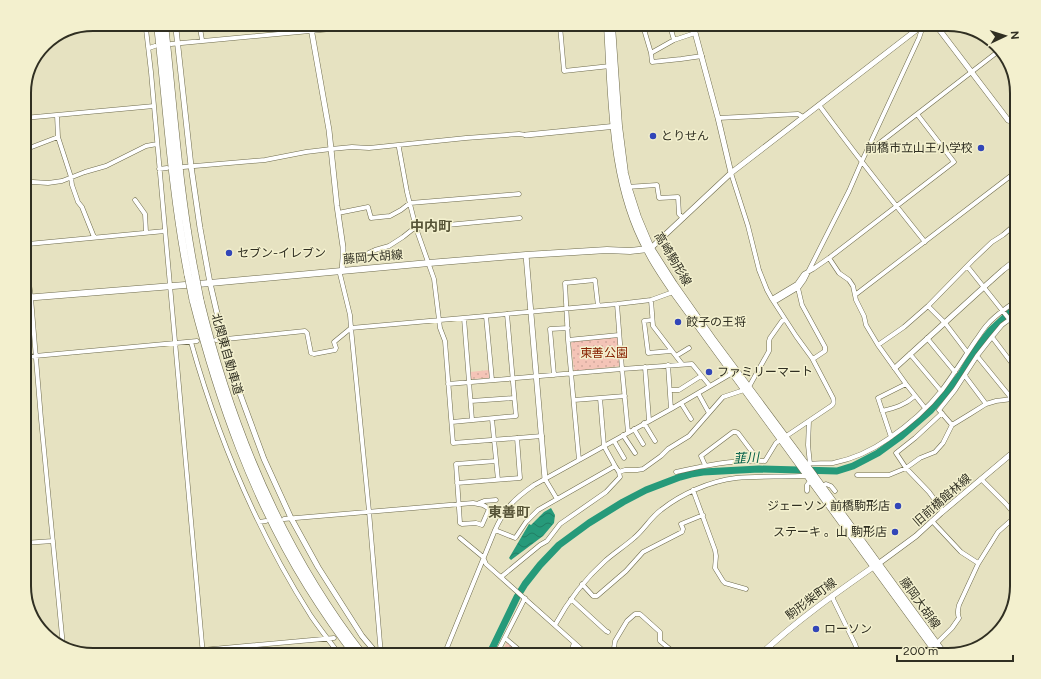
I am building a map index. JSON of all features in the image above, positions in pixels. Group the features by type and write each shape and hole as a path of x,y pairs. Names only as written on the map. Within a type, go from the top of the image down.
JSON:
{"highway":[{"name":"北関東自動車道","path":"158,31 173,177 181,234 197,300 207,354 225,410 243,458 280,538 308,587 350,648"},
{"name":"北関東自動車道","path":"165,31 179,176 191,274"},
{"name":"北関東自動車道","path":"197,300 226,394 249,456 266,495 314,584 358,648"}],"main road":[{"name":"高崎駒形線","path":"607,31 619,168 626,188 633,220 673,292 808,470 876,565"},
{"name":"高崎駒形線","path":"612,31 616,126"},
{"name":"高崎駒形線","path":"649,249 734,372"},
{"name":"藤岡大胡線","path":"31,298 526,255 649,249"},
{"name":"高崎駒形線","path":"808,470 822,486 876,565"},
{"name":"藤岡大胡線","path":"876,565 936,648"},
{"name":"駒形柴町線","path":"768,648 782,635 876,565"}],"street":[{"path":"146,31 202,648"},
{"path":"176,31 191,166 200,228 210,283 223,339 243,402 264,459 291,518 318,567 360,636 373,648"},
{"path":"200,31 202,40"},
{"path":"171,44 178,42 291,31"},
{"path":"311,31 327,114 343,247 344,258 342,271 340,274 350,315 369,511 379,648"},
{"path":"560,31 564,71 610,66"},
{"path":"644,31 652,62 702,56"},
{"path":"671,31 674,40"},
{"path":"649,249 732,173 914,31"},
{"path":"772,301 798,288 809,271 849,191 921,31"},
{"path":"940,31 1008,120"},
{"path":"651,53 674,40 695,33 759,270 772,301 812,360 834,400 833,404 774,445 766,461 756,460 729,462 705,465 676,472"},
{"path":"149,48 155,46"},
{"path":"868,150 992,56"},
{"path":"819,105 925,242"},
{"path":"31,117 154,106"},
{"path":"718,118 798,114 803,117"},
{"path":"772,301 797,284 804,274 829,258 954,162 917,114"},
{"path":"57,115 58,137 72,178 72,185 94,237"},
{"path":"183,167 265,160 306,152 352,147 370,148 466,138 519,134 526,135 616,126"},
{"path":"31,147 58,137"},
{"path":"31,182 48,183 72,178 85,172 106,166 146,146 157,144"},
{"path":"399,145 416,228 435,282 440,328 444,341 453,443 542,436"},
{"path":"159,169 167,168"},
{"path":"855,295 1010,176"},
{"path":"626,188 657,185 659,198 678,197 680,214 683,218"},
{"path":"338,213 368,207 371,218 390,216 401,210 410,202 519,194"},
{"path":"135,200 145,214 146,232"},
{"path":"344,258 358,258 375,250 389,246 416,228 520,218"},
{"path":"878,345 904,327 928,306 992,242 1010,230"},
{"path":"31,244 165,231"},
{"path":"526,255 545,479 557,499"},
{"path":"829,258 839,273 849,280 856,300 864,316 866,325 878,345 925,408"},
{"path":"895,368 1010,264"},
{"path":"952,425 939,410 992,337 1009,319 967,266"},
{"path":"579,460 568,340 565,283 595,280 598,306"},
{"path":"798,288 802,304 825,347 825,351 812,360"},
{"path":"216,340 305,331 307,333 311,353 314,354 335,350 336,348 334,342 351,328 617,304 651,300 673,292"},
{"path":"31,298 62,641"},
{"path":"651,300 653,326 682,364"},
{"path":"617,304 628,432"},
{"path":"928,306 945,323 968,352"},
{"path":"555,625 582,584 604,561 637,536 660,510 693,490 735,478 804,476 808,470 868,452 891,437 910,422 941,391 987,325 1010,306"},
{"path":"452,422 516,416 507,314"},
{"path":"486,316 492,380"},
{"path":"464,318 472,420"},
{"path":"652,320 644,321 648,353 671,351"},
{"path":"619,472 625,470 643,469 668,449 689,436 723,397 750,385 769,351 770,338 782,321 785,320"},
{"path":"554,375 550,330 568,328"},
{"path":"568,340 619,335"},
{"path":"992,337 1010,361"},
{"path":"928,338 955,372"},
{"path":"31,356 197,341"},
{"path":"191,342 207,396 226,448 259,522 291,582 312,617 335,648"},
{"path":"676,356 689,348"},
{"path":"910,354 941,391"},
{"path":"978,356 1010,396"},
{"path":"448,384 692,364 710,386"},
{"path":"668,365 671,409"},
{"path":"645,367 649,420"},
{"path":"447,648 494,530 501,516 520,495 534,485 671,409 734,372"},
{"path":"670,390 679,390 702,376"},
{"path":"965,376 986,404"},
{"path":"891,437 878,398 906,384"},
{"path":"698,393 709,413"},
{"path":"574,400 625,396"},
{"path":"882,411 896,408 905,404 915,396"},
{"path":"471,402 514,398"},
{"path":"501,577 540,545 548,541 560,524 606,492 620,477 619,472 604,446 600,398"},
{"path":"857,475 890,475 906,468 920,458 935,452 943,443 952,425 986,404 1010,399"},
{"path":"681,403 691,419"},
{"path":"942,414 896,453 906,468 930,492 943,511"},
{"path":"492,419 498,480"},
{"path":"807,491 809,421"},
{"path":"644,423 655,441"},
{"path":"634,429 643,444"},
{"path":"705,465 701,456 733,432 738,434 756,457 756,460"},
{"path":"624,435 635,453"},
{"path":"457,483 520,478 517,438"},
{"path":"614,441 624,458"},
{"name":"旧前橋館林線","path":"876,565 916,536 943,511 1010,455"},
{"path":"489,509 482,525 476,523 460,523 456,464 496,461"},
{"path":"494,530 515,538 530,517 538,510 615,466"},
{"path":"981,479 1010,509"},
{"path":"822,486 826,484 831,486 835,491"},
{"path":"693,490 715,550 716,571 725,583 746,590"},
{"path":"284,519 479,503 496,500"},
{"path":"479,503 501,516"},
{"path":"582,584 593,596 597,596 626,571 643,552 682,532 683,529 681,524 703,515"},
{"path":"259,522 266,521"},
{"path":"932,521 961,552 978,563"},
{"path":"934,646 960,618 958,616 959,605 973,577 975,568 998,532 1010,522"},
{"path":"460,538 483,557 486,564 580,648"},
{"path":"31,543 53,541"},
{"path":"833,596 833,599 857,648"},
{"path":"500,648 524,598"},
{"path":"571,599 608,632"},
{"path":"614,648 615,641 627,621 631,616 638,613 660,632 660,641 668,648"},
{"path":"223,648 334,638"},
{"path":"505,638 517,648"},
{"path":"572,648 574,643"}],"green space":[{"name":"東善公園","path":"616,337 618,339 621,366 574,371 571,343 573,341"},
{"path":"489,370 489,378 471,379 470,372"},
{"path":"507,642 514,648 504,648"}],"water":[{"path":"551,508 555,515 554,523 543,536 511,560 509,558 529,524 531,525 544,512"}],"waterway":[{"name":"韮川","path":"492,648 517,597 525,584 559,545 589,523 646,490 691,474 759,469 837,471 853,466 878,453 900,437 931,410 961,374 974,352 991,330 1010,312"}],"place":[{"name":"とりせん","path":"653,136"},
{"name":"前橋市立山王小学校","path":"981,148"},
{"name":"セブン-イレブン","path":"229,253"},
{"name":"餃子の王将","path":"678,322"},
{"name":"ファミリーマート","path":"709,372"},
{"name":"ジェーソン 前橋駒形店","path":"898,506"},
{"name":"ステーキ 。山 駒形店","path":"895,532"},
{"name":"ローソン","path":"816,629"}],"district":[{"name":"中内町","path":"431,226"},
{"name":"東善町","path":"509,512"}]}
